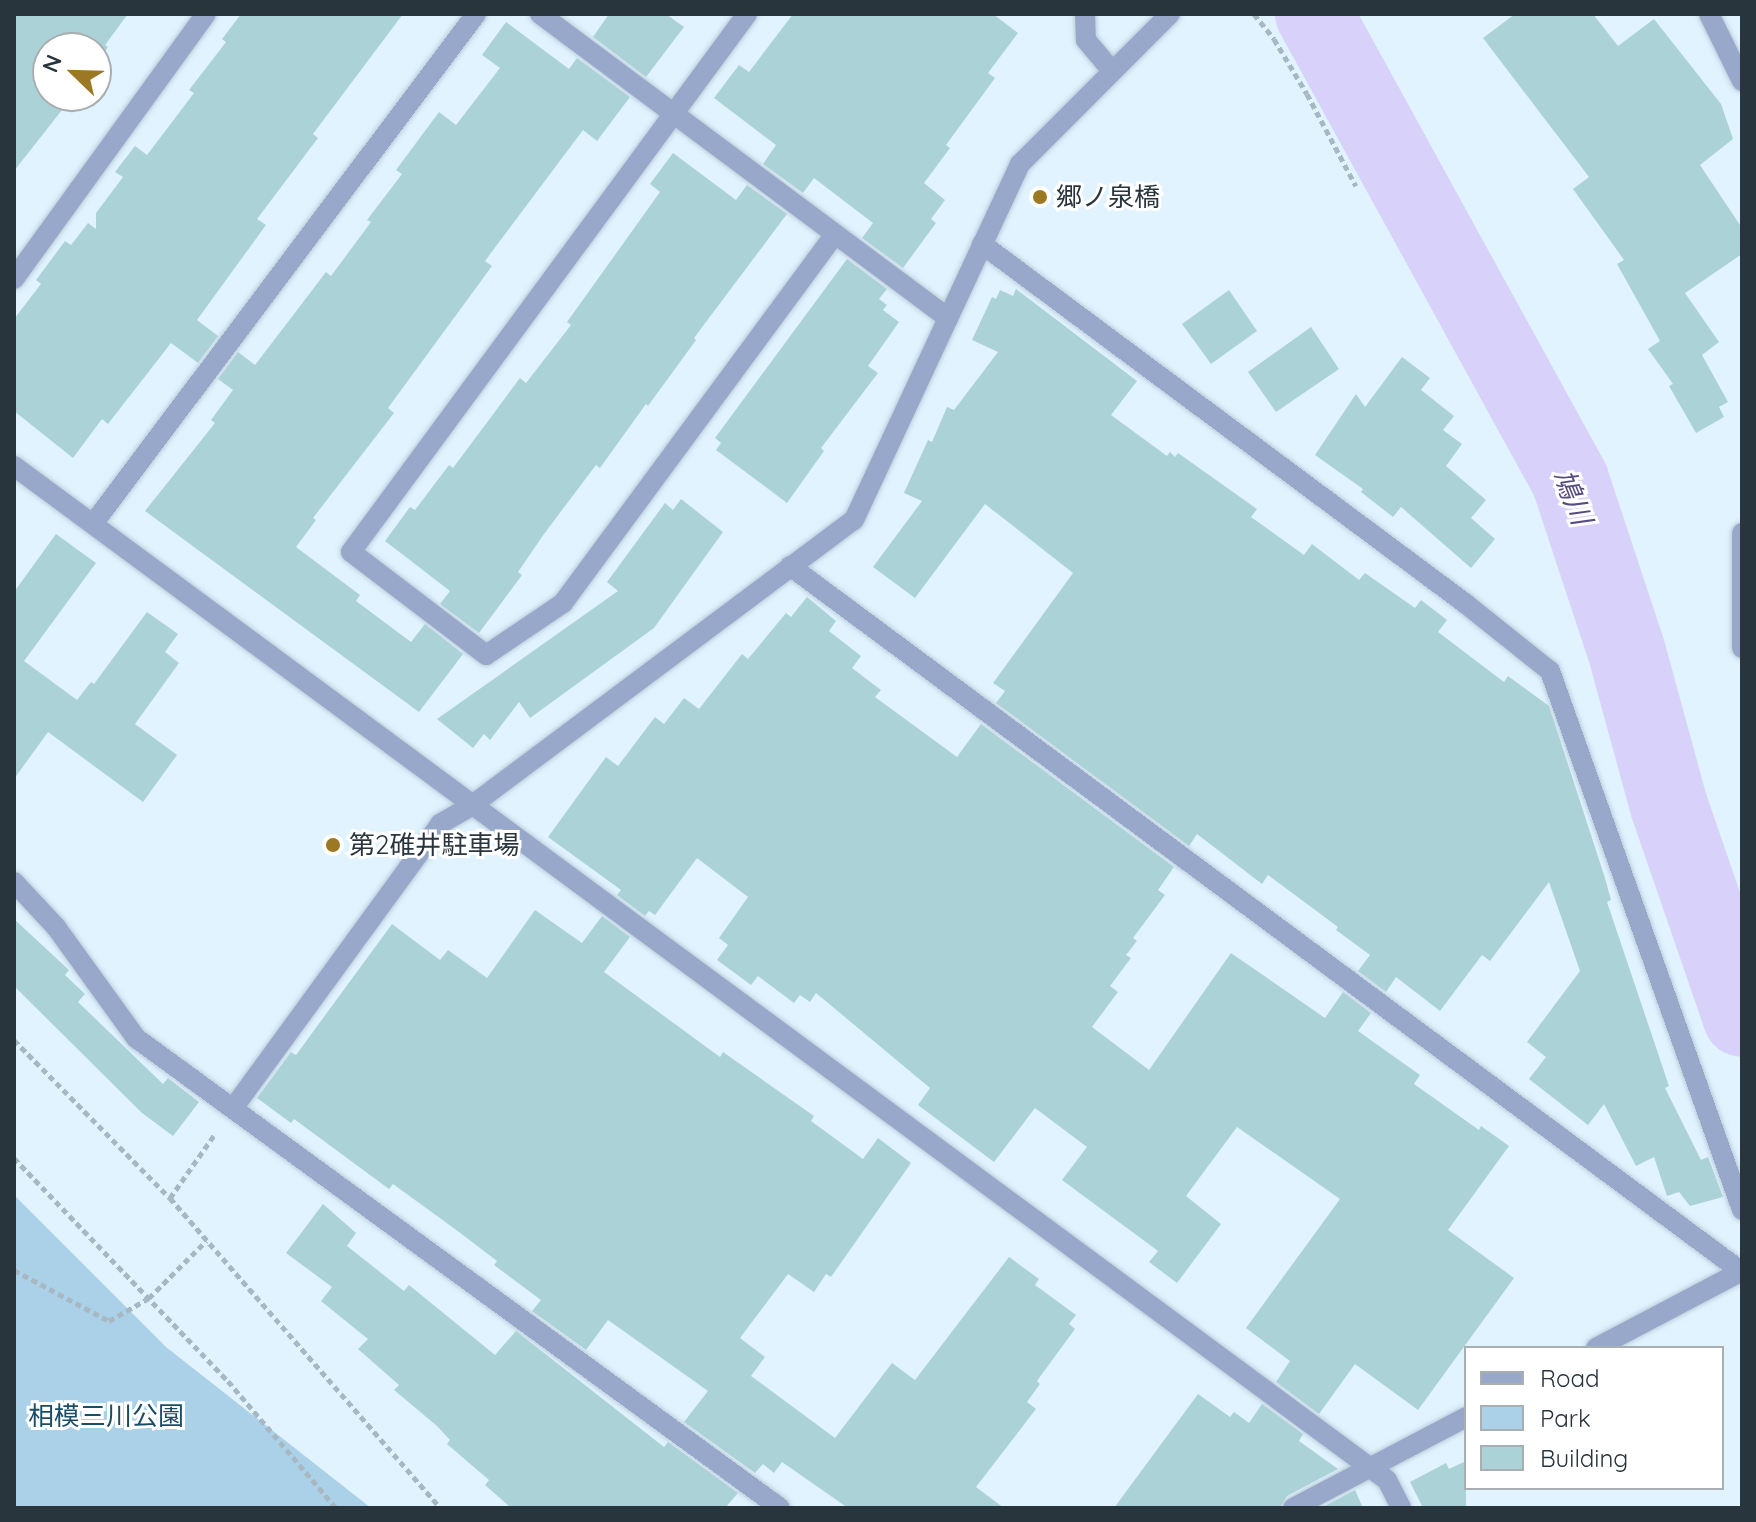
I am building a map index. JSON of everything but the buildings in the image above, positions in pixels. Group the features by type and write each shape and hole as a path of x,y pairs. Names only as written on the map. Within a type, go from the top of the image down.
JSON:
{"street":[{"path":"14,279 206,14"},
{"path":"93,524 476,14"},
{"path":"540,14 948,318"},
{"path":"747,14 351,552 486,655 563,603 834,235"},
{"path":"1085,14 1086,40 1112,71"},
{"path":"234,1107 440,824 471,806 854,520 1020,164 1170,14"},
{"path":"1709,14 1742,81"},
{"path":"982,244 1550,671 1742,1210"},
{"path":"14,466 1387,1480 1401,1508"},
{"path":"1742,534 1742,648"},
{"path":"790,566 1742,1272 1600,1346"},
{"path":"14,882 56,927 136,1038 780,1508"},
{"path":"1293,1508 1464,1418"}],"path":[{"path":"1254,14 1274,39 1307,94 1356,186"},
{"path":"14,1040 170,1198 440,1508"},
{"path":"170,1198 234,1107"},
{"path":"14,1158 228,1381 336,1508"},
{"path":"14,1270 109,1321 149,1298 206,1241"}],"green space":[{"name":"相模三川公園","path":"14,1195 166,1347 371,1508 14,1508"}],"waterway":[{"name":"鳩川","path":"1314,14 1570,480 1626,649 1669,806 1742,1018"}],"place":[{"name":"郷ノ泉橋","path":"1040,197"},
{"name":"第2碓井駐車場","path":"333,845"}]}
